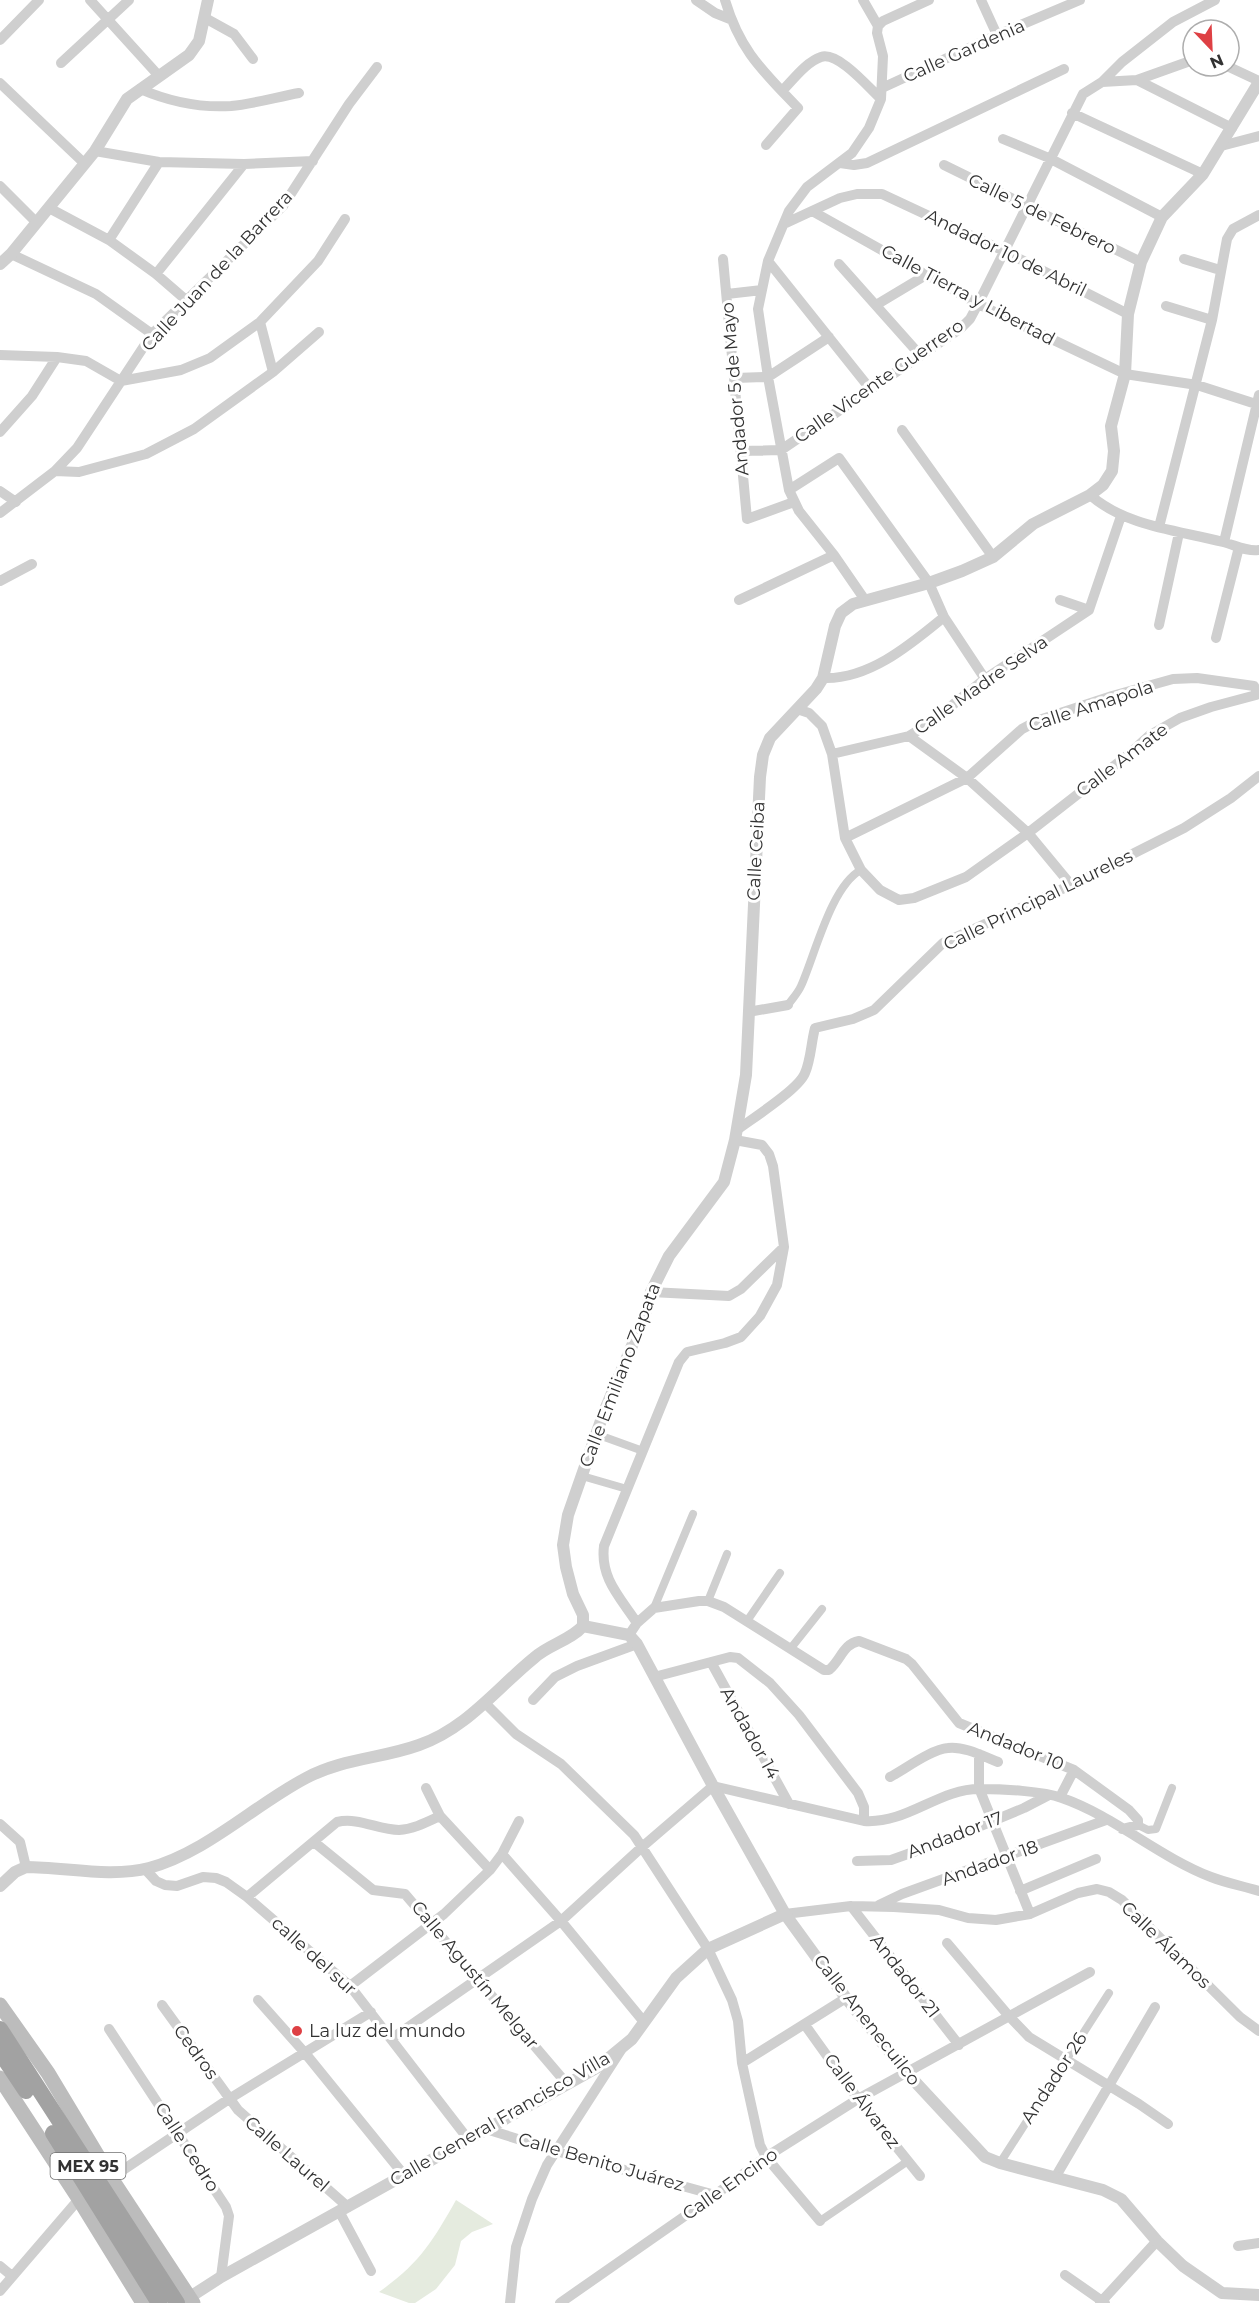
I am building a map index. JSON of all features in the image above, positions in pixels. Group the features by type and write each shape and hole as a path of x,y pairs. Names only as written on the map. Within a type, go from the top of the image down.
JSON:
{"highway":[{"name":"MEX 95","path":"0,2029 186,2301"},
{"name":"MEX 95","path":"0,2052 159,2303"}],"main road":[{"path":"0,2005 48,2073 186,2301"},
{"path":"0,2078 143,2303"}],"street":[{"path":"0,40 39,0"},
{"path":"90,0 159,76"},
{"path":"61,63 129,0"},
{"path":"0,264 11,254 85,164 127,99 189,55 199,41 208,0"},
{"path":"696,0 715,13 730,19"},
{"path":"725,0 730,19 742,44 760,70 798,108 766,145"},
{"path":"863,0 878,26"},
{"path":"981,0 997,35"},
{"name":"Calle Gardenia","path":"882,94 997,35 1080,0"},
{"name":"Calle Vicente Guerrero","path":"741,451 781,450 961,328 970,319 978,304 1083,94 1102,82 1122,62 1173,22 1215,0"},
{"path":"925,1 883,21 878,26 877,33 883,56 882,94 869,128 852,153 807,187 789,211 786,223 768,261 758,309 789,490 794,502 865,600 929,583 993,557 1033,524 1090,495 1103,485 1112,471 1114,451 1111,426 1125,374 1128,314 1141,262 1162,217 1203,174 1259,82 1241,73"},
{"path":"205,18 234,34 253,59"},
{"path":"782,91 811,63 823,56 838,58 882,94"},
{"path":"1102,82 1137,80 1181,64"},
{"name":"Calle Juan de la Barrera","path":"0,513 54,471 77,448 152,334 283,206 349,104 377,67"},
{"path":"840,163 854,165 867,163 1065,69"},
{"path":"1137,80 1232,128"},
{"path":"0,83 85,164"},
{"path":"140,89 163,99 230,106 299,93"},
{"path":"1072,113 1203,174"},
{"path":"1221,146 1259,136"},
{"path":"1003,139 1049,158 1162,217"},
{"path":"95,151 159,162 244,164 313,161"},
{"path":"109,240 159,162"},
{"path":"156,274 244,164"},
{"name":"Calle 5 de Febrero","path":"944,165 1141,262"},
{"path":"0,186 37,223"},
{"name":"Andador 10 de Abril","path":"812,211 840,198 857,194 882,194 1004,251 1128,314"},
{"path":"49,208 109,240 156,274 186,300"},
{"path":"786,223 812,211"},
{"name":"Calle Tierra y Libertad","path":"812,211 978,304 1125,374 1197,385 1258,402"},
{"path":"1159,527 1197,385 1227,239 1233,229 1259,215"},
{"path":"0,355 57,357 86,362 121,381 181,370 210,358 260,322 318,261 345,219"},
{"path":"11,254 96,294 152,334"},
{"name":"Andador 5 de Mayo","path":"723,259 747,519 794,502"},
{"path":"1184,260 1220,270"},
{"path":"768,261 870,390"},
{"path":"839,264 920,355"},
{"path":"876,305 926,275"},
{"path":"727,294 762,290"},
{"path":"1166,306 1212,320"},
{"path":"260,322 273,372"},
{"path":"54,471 79,472 146,454 194,429 273,372 319,332"},
{"path":"735,378 768,377 829,337"},
{"path":"0,432 4,420 32,396 57,357"},
{"path":"1224,542 1258,402"},
{"path":"902,430 993,557"},
{"path":"789,490 839,458 929,583 944,617 985,679"},
{"path":"0,491 16,502"},
{"path":"1090,495 1101,505 1121,516 1179,533 1224,542 1253,551 1259,550"},
{"path":"1060,600 1089,610 1121,516"},
{"path":"1159,625 1179,533"},
{"path":"1216,638 1239,547"},
{"path":"739,600 834,555"},
{"path":"0,581 32,564"},
{"name":"Calle Ceiba","path":"736,1135 746,1075 763,755 770,738 816,689 823,678 835,626 841,613 853,604 865,600"},
{"name":"Calle Madre Selva","path":"832,754 909,736 930,723 985,679 1089,610"},
{"path":"823,678 843,677 888,659 944,617"},
{"name":"Calle Amapola","path":"845,838 967,777 1022,729 1039,720 1173,679 1197,678 1254,686 1257,692"},
{"name":"Calle Amate","path":"796,709 809,713 822,726 832,754 845,838 861,870 880,890 899,900 914,898 966,877 1028,833 1128,755 1150,735 1180,718 1211,706 1256,695 1257,692"},
{"path":"909,736 967,777 1028,833 1071,885"},
{"name":"Calle Principal Laureles","path":"736,1135 801,1082 810,1058 810,1045 815,1028 853,1019 874,1010 943,943 1071,885 1184,828 1231,798 1259,776"},
{"path":"748,1012 788,1005 801,988 827,917 851,875 861,870"},
{"path":"637,1623 605,1574 602,1560 604,1546 679,1362 687,1352 725,1343 741,1336 760,1316 777,1285 784,1247 773,1166 769,1154 762,1146 736,1135"},
{"name":"Calle Emiliano Zapata","path":"583,1626 583,1615 568,1580 563,1545 568,1515 596,1434 645,1315 651,1292 669,1256 724,1182 736,1135"},
{"path":"651,1292 729,1296 741,1289 784,1247"},
{"path":"596,1434 643,1451"},
{"path":"582,1476 627,1489"},
{"path":"633,1639 637,1623 654,1608 693,1514"},
{"path":"708,1601 727,1554"},
{"path":"747,1621 780,1574"},
{"path":"654,1608 708,1601 724,1607 791,1648 822,1609"},
{"path":"0,1886 15,1872 26,1867 112,1871 145,1869 178,1857 283,1790 321,1770 341,1762 421,1744 452,1728 486,1703 534,1657 578,1632 583,1626 633,1639"},
{"path":"533,1700 555,1677 633,1639"},
{"name":"Calle Anenecuilco","path":"633,1639 785,1914 846,1998 906,2072 985,2157 1103,2190 1121,2199 1156,2241 1187,2269 1222,2293 1259,2295"},
{"name":"Andador 10","path":"791,1648 824,1670 829,1670 836,1664 851,1642 859,1641 906,1659 959,1723 1074,1770 1129,1810 1138,1820 1138,1825"},
{"path":"654,1677 730,1657 738,1658 770,1683 812,1732 858,1793 864,1807 864,1821"},
{"name":"Andador 14","path":"711,1662 789,1804"},
{"path":"486,1703 516,1734 561,1764 634,1835 708,1949 732,2000 738,2021 742,2063 757,2135 766,2157 820,2221 908,2161"},
{"path":"890,1777 951,1747 979,1754 998,1762"},
{"path":"979,1754 979,1788 1030,1914"},
{"path":"1060,1797 1074,1770"},
{"path":"391,2039 561,1921 713,1786 864,1821 880,1822 898,1818 960,1792 979,1788 1060,1797 1210,1877 1259,1891"},
{"path":"426,1788 440,1816 490,1870"},
{"path":"1122,1829 1135,1828 1138,1825 1148,1830 1156,1829 1172,1788"},
{"name":"Andador 17","path":"857,1861 891,1860 947,1840 1024,1808 1049,1795"},
{"path":"247,1897 337,1822 347,1820 399,1830 419,1826 440,1816"},
{"name":"Andador 18","path":"876,1907 902,1894 1007,1858 1106,1820"},
{"path":"350,1986 432,1923 490,1870 502,1854 519,1821"},
{"path":"0,1824 20,1842 26,1867"},
{"name":"Calle Agustín Melgar","path":"315,1842 373,1890 405,1894 479,1978 567,2084"},
{"path":"502,1854 561,1921 644,2022"},
{"path":"1020,1891 1096,1859"},
{"name":"calle del sur","path":"145,1869 156,1881 165,1886 177,1886 203,1877 216,1878 247,1897 350,1986 468,2139"},
{"name":"Calle Álamos","path":"785,1914 851,1906 939,1910 968,1918 996,1920 1030,1914 1078,1893 1097,1889 1109,1892 1122,1900 1240,2017 1259,2031"},
{"name":"Andador 21","path":"851,1906 959,2045"},
{"name":"Calle General Francisco Villa","path":"186,2301 221,2277 598,2067 632,2038 676,1978 708,1949 785,1914"},
{"path":"947,1942 1029,2037 1168,2124"},
{"name":"Calle Encino","path":"560,2303 766,2157 858,2099 1089,1972"},
{"name":"Andador 26","path":"1000,2163 1109,1993"},
{"path":"742,2063 846,1998"},
{"path":"258,2000 305,2053 404,2175"},
{"name":"Cedros","path":"162,2005 229,2099"},
{"path":"1056,2176 1155,2007"},
{"path":"111,2178 229,2099 371,2012"},
{"name":"Calle Álvarez","path":"805,2025 858,2099 920,2176"},
{"name":"Calle Cedro","path":"109,2029 220,2196 228,2216 221,2277"},
{"path":"510,2303 516,2247 532,2199 547,2165 625,2045"},
{"name":"Calle Laurel","path":"229,2099 249,2121 343,2209"},
{"name":"Calle Benito Juárez","path":"486,2129 715,2195"},
{"path":"0,2291 79,2199"},
{"path":"343,2209 371,2271"},
{"path":"1065,2275 1102,2302 1156,2241"},
{"path":"1238,2246 1259,2243"},
{"path":"0,2266 12,2276"}],"shaded area":[{"path":"456,2200 493,2224 472,2232 461,2241 455,2265 436,2289 415,2303 379,2292 405,2272 424,2251"}],"place":[{"name":"La luz del mundo","path":"297,2031"}]}
